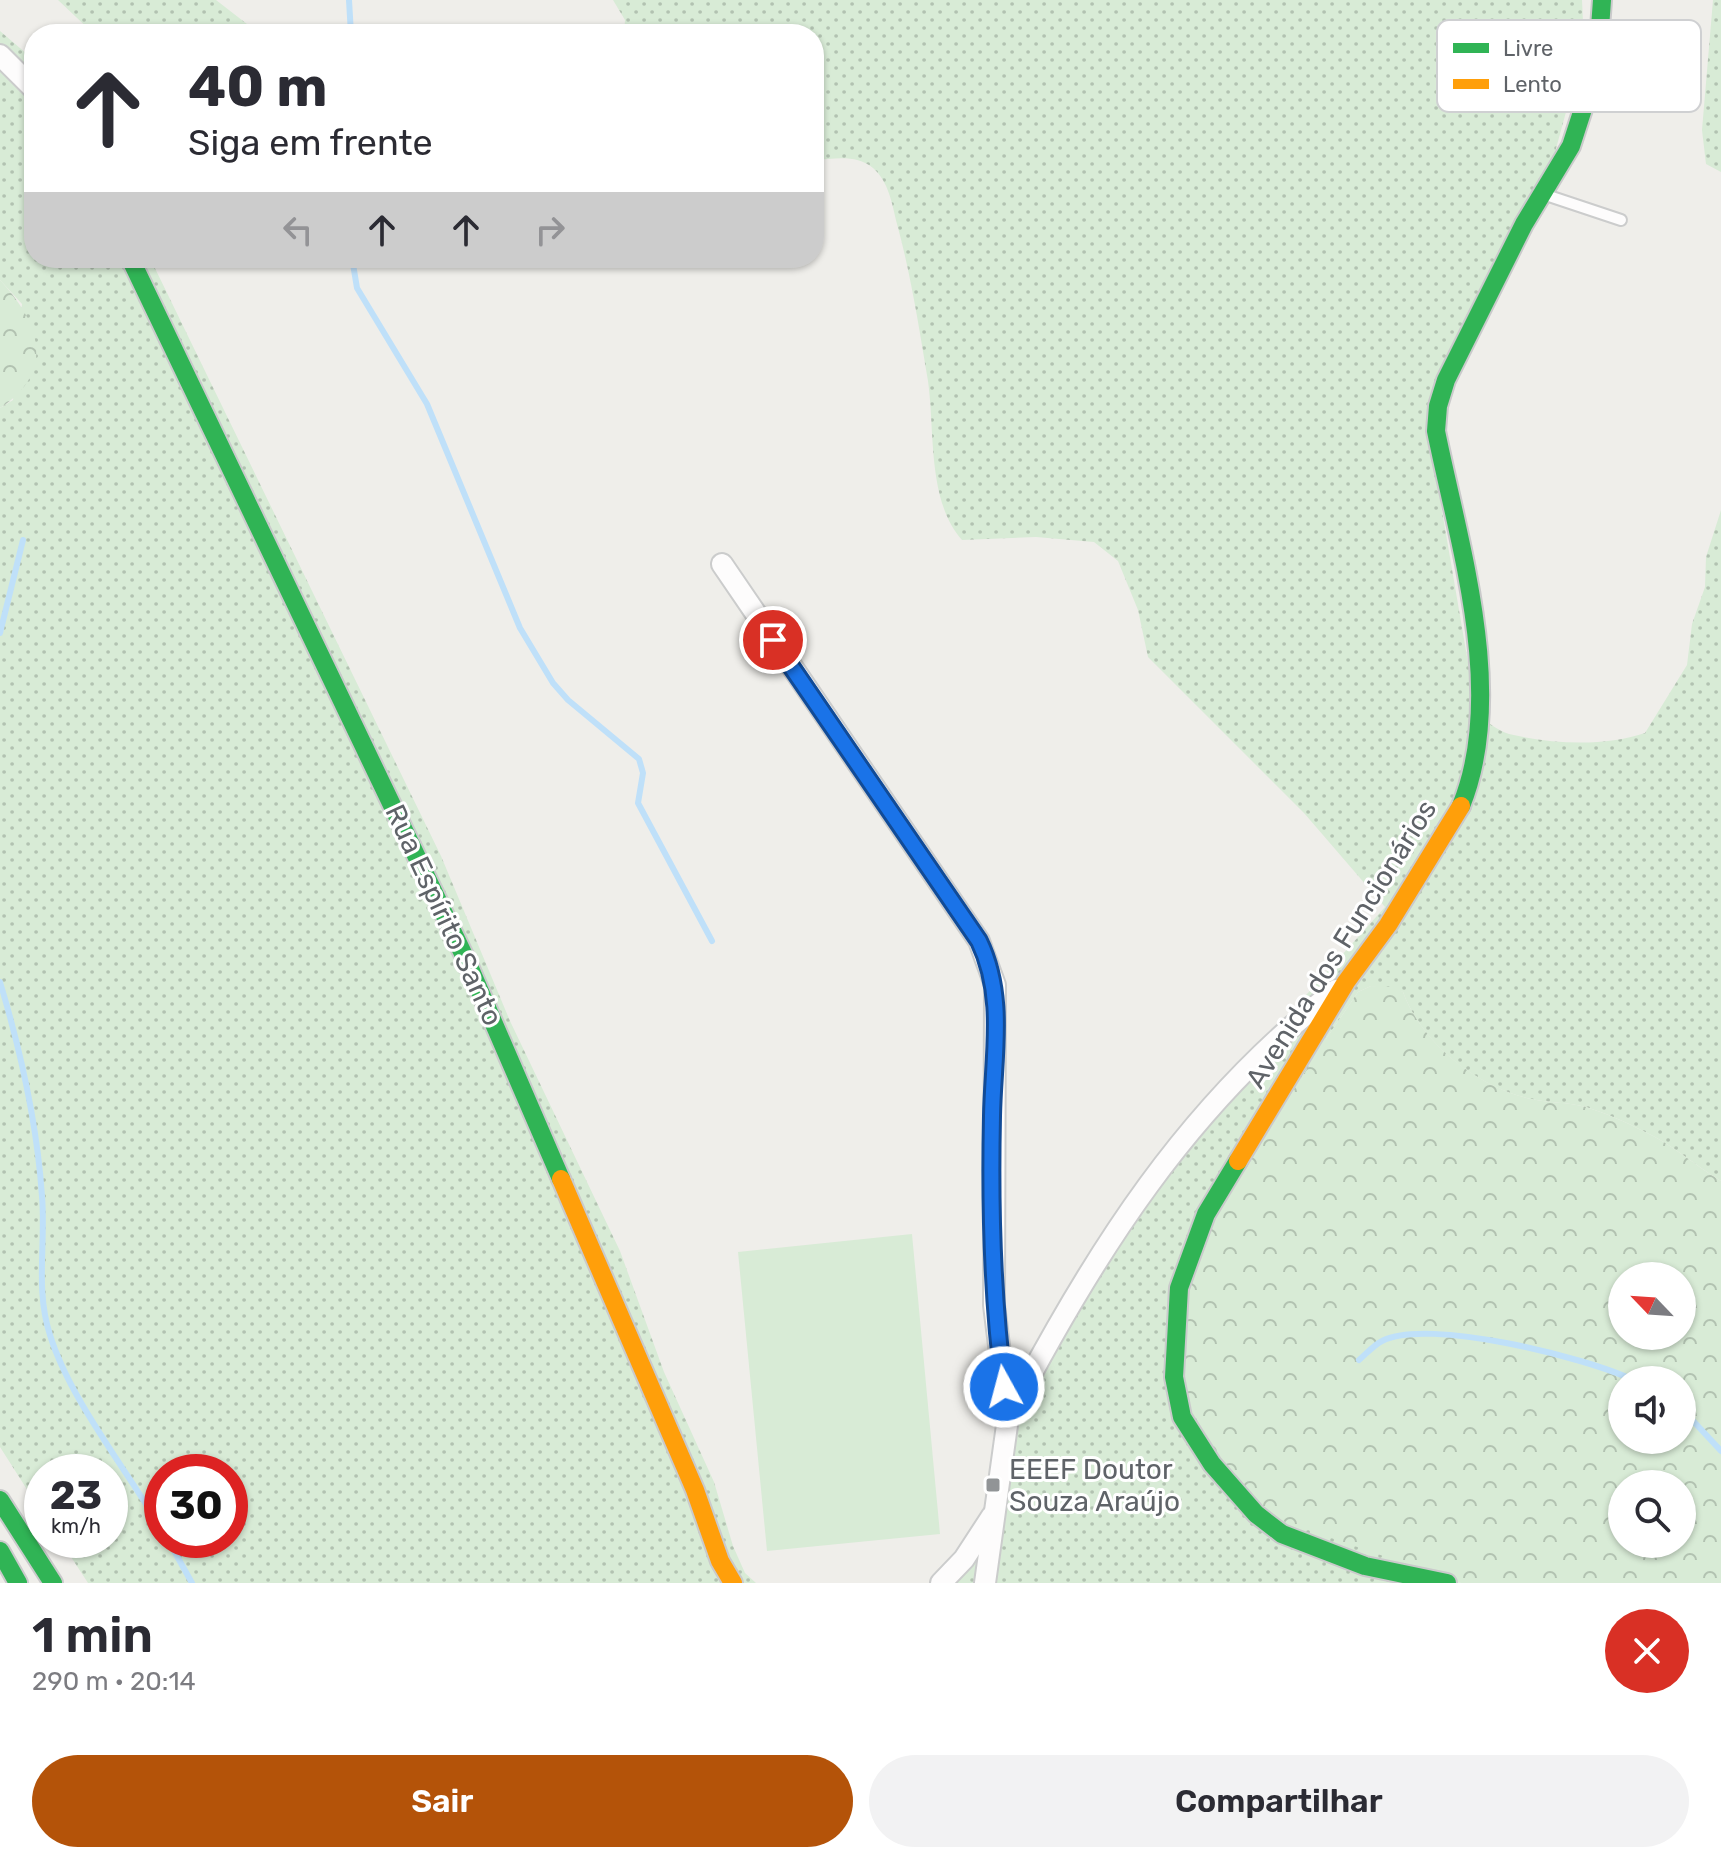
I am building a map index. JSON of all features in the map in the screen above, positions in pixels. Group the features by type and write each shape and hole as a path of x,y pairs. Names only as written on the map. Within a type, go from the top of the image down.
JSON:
{"main road":[{"name":"Avenida dos Funcionários","path":"1601,20 1602,0"},
{"name":"Avenida dos Funcionários","path":"1447,1583 1365,1566 1282,1534 1256,1514 1212,1464 1182,1417 1174,1377 1179,1288 1206,1214 1346,982 1388,925 1455,821 1478,745 1481,717 1474,617 1436,431 1438,406 1446,380 1542,194 1571,146 1582,112"},
{"name":"Rua Espírito Santo","path":"135,268 469,966 695,1490 720,1561 733,1583"},
{"path":"0,1500 53,1583"},
{"path":"0,1551 18,1583"}],"street":[{"path":"0,55 24,79"},
{"path":"722,564 979,941 990,963 995,985 997,1057 992,1114 993,1276 1008,1418 985,1583"},
{"path":"1008,1418 1110,1237 1152,1176 1272,1044 1346,982"},
{"path":"941,1583 964,1559 995,1512"}],"lane":[{"path":"1542,194 1621,220"}],"green space":[{"path":"58,0 216,0 247,24 83,24"},
{"path":"613,0 1582,0 1583,20 1437,20 1437,112 1566,112 1551,167 1455,338 1434,464 1477,715 1505,733 1526,737 1560,742 1595,742 1645,733 1687,665 1692,624 1705,587 1706,557 1721,510 1721,1181 1664,1142 1615,1118 1579,1105 1511,1093 1472,1074 1423,1029 1403,992 1371,986 1358,992 1326,1039 1437,1577 1461,1583 934,1583 960,1556 989,1506 1022,1377 1255,1052 1385,907 1304,813 1148,657 1138,610 1118,561 1094,542 1036,537 962,540 951,524 943,506 934,464 928,381 911,282 889,194 883,180 866,164 845,158 824,159 824,24 625,24"},
{"path":"1713,0 1721,0 1721,172 1706,164 1702,130"},
{"path":"0,31 24,51 24,268 155,268 441,856 510,1021 620,1251 664,1372 714,1482 733,1546 745,1573 756,1583 88,1583 72,1558 128,1558 128,1454 24,1454 24,1485 0,1447 0,408 13,400 22,304 0,280"},
{"path":"0,280 24,313 36,346 30,378 18,394 0,408"},
{"path":"1371,986 1391,987 1403,992 1412,1011 1438,1046 1472,1074 1511,1093 1586,1107 1615,1118 1664,1142 1721,1181 1721,1583 1461,1583 1257,1512 1216,1467 1176,1368 1201,1236 1358,992"},
{"path":"912,1234 940,1534 767,1551 738,1252"}],"waterway":[{"path":"349,0 350,24"},
{"path":"354,268 357,288 427,404 520,628 553,683 568,700 639,759 643,773 638,803 712,941"},
{"path":"0,633 23,540"},
{"path":"0,982 21,1061 40,1169 43,1301 50,1335 59,1360 85,1409 144,1502"},
{"path":"1359,1360 1382,1341 1404,1335 1434,1334 1508,1343 1608,1370"},
{"path":"1696,1424 1721,1451"},
{"path":"178,1558 192,1583"}],"traffic: fast":[{"path":"1601,20 1602,0"},
{"path":"1461,806 1474,762 1480,716 1479,668 1466,570 1436,431 1438,406 1446,380 1524,224 1571,146 1582,112"},
{"path":"135,268 469,966 561,1179"},
{"path":"1238,1161 1206,1214 1179,1288 1174,1377 1182,1417 1212,1464 1256,1514 1282,1534 1365,1566 1447,1583"},
{"path":"0,1500 53,1583"},
{"path":"0,1551 18,1583"}],"traffic: slow":[{"path":"1238,1161 1346,982 1388,925 1461,806"},
{"path":"561,1179 695,1490 720,1561 733,1583"}],"place":[{"name":"EEEF Doutor Souza Araújo","path":"993,1485"}],"route":[{"path":"773,640 979,941 990,963 995,985 997,1035 992,1114 994,1305 1004,1387"}]}
